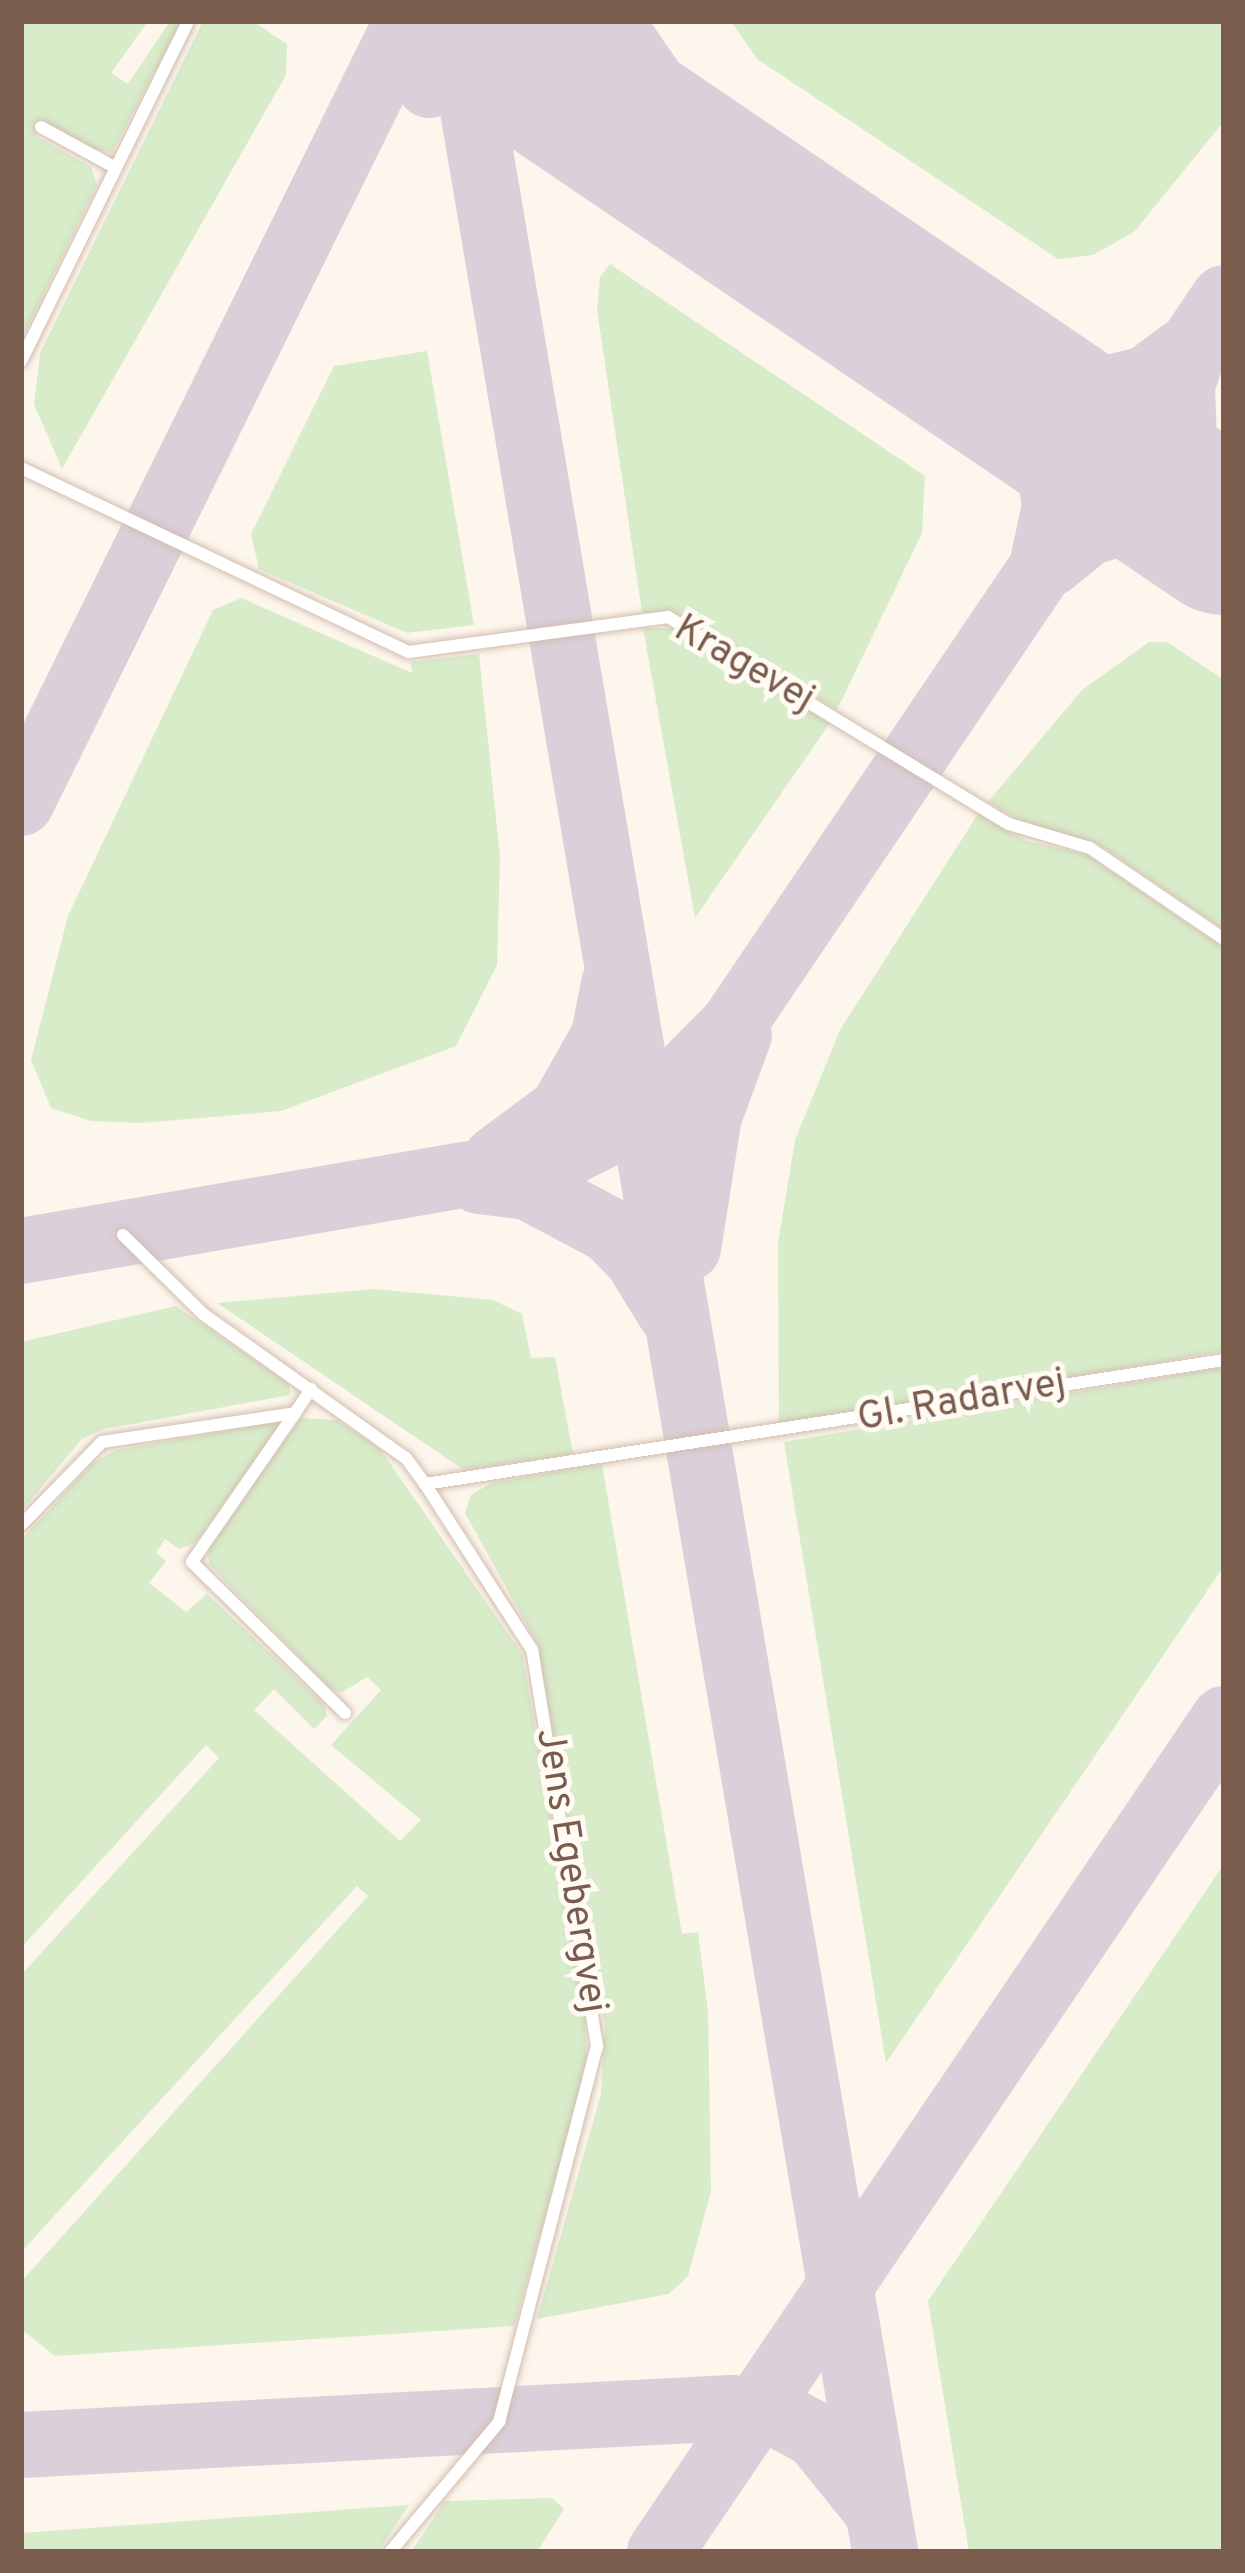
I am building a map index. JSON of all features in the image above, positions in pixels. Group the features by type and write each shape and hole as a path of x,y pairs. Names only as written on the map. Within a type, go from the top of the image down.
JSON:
{"lane":[{"path":"21,361 188,21"},
{"path":"41,127 116,169"},
{"name":"Kragevej","path":"21,468 153,536 409,652 668,617 1009,824 1090,848 1224,939"},
{"name":"Jens Egebergvej","path":"123,1235 203,1314 406,1458 532,1650 594,2007 592,2081 499,2422 423,2503 390,2552"},
{"name":"Gl. Radarvej","path":"424,1484 700,1448 1224,1360"},
{"path":"311,1389 192,1562 345,1713"},
{"path":"21,1525 102,1442 295,1413"}],"green space":[{"path":"21,21 148,21 111,73 128,84 170,21 181,21 112,153 81,146 45,121 36,136 91,167 97,185 21,341"},
{"path":"203,21 252,21 287,44 286,75 62,469 34,404 40,353"},
{"path":"731,21 1224,21 1224,121 1134,232 1093,255 1058,259 757,59"},
{"path":"610,264 925,476 922,533 837,710 684,616 642,612 597,310 600,277"},
{"path":"427,351 474,625 407,633 259,569 251,534 334,366"},
{"path":"241,598 412,673 411,662 479,654 500,857 497,965 456,1046 281,1111 141,1123 91,1121 51,1108 31,1060 68,916 213,610"},
{"path":"643,628 676,628 830,723 695,918"},
{"path":"1149,642 1167,642 1224,680 1224,930 1098,844 1025,823 988,802 1082,690"},
{"path":"978,814 1027,841 1088,855 1224,948 1224,1351 779,1427 778,1243 795,1140 840,1030"},
{"path":"374,1289 493,1300 522,1314 531,1358 555,1357 573,1454 464,1470 217,1303"},
{"path":"176,1306 289,1384 290,1395 104,1429 82,1439 21,1511 21,1342"},
{"path":"1224,1367 1224,1566 886,2063 784,1442"},
{"path":"300,1418 337,1420 380,1449 522,1654 583,1994 587,2054 578,2099 514,2326 55,2356 21,2329 21,2282 368,1896 357,1886 21,2252 21,1975 219,1758 206,1745 21,1948 21,1540 94,1462 116,1450 283,1421 195,1543 179,1549 165,1539 156,1553 166,1561 149,1583 186,1612 207,1594 324,1704 327,1716 314,1729 274,1689 254,1710 400,1841 421,1820 331,1745 381,1690 367,1677 341,1693 330,1688 209,1564 208,1550"},
{"path":"602,1464 682,1934 698,1932 708,2011 711,2191 688,2276 669,2294 537,2319 601,2094 605,2026 537,1643 465,1513 471,1495 491,1483"},
{"path":"1224,1864 1224,2552 969,2552 928,2301"},
{"path":"552,2498 564,2509 537,2552 411,2552 445,2501"},
{"path":"409,2505 378,2552 21,2552 21,2533"}],"taxiway":[{"path":"21,803 407,21"},
{"path":"458,21 885,2552"},
{"path":"610,21 686,132 791,238"},
{"path":"429,85 501,74 574,91"},
{"path":"21,1251 556,1159 644,1115 733,1025 1224,298"},
{"path":"1194,349 1182,387 1184,443 1193,476 1224,521"},
{"path":"979,366 1080,395 1146,379 1181,353"},
{"path":"981,368 1039,434 1050,467 1055,507 1044,557"},
{"path":"1051,563 1088,533 1121,522 1167,520 1224,536"},
{"path":"496,1159 562,1110 604,1036 614,984"},
{"path":"688,1248 709,1116 739,1035"},
{"path":"479,1181 528,1187 609,1230 636,1257 670,1312"},
{"path":"660,2552 1224,1719"},
{"path":"21,2445 731,2408 777,2414 816,2435 874,2507"}],"runway":[{"path":"471,21 1224,532"}]}
